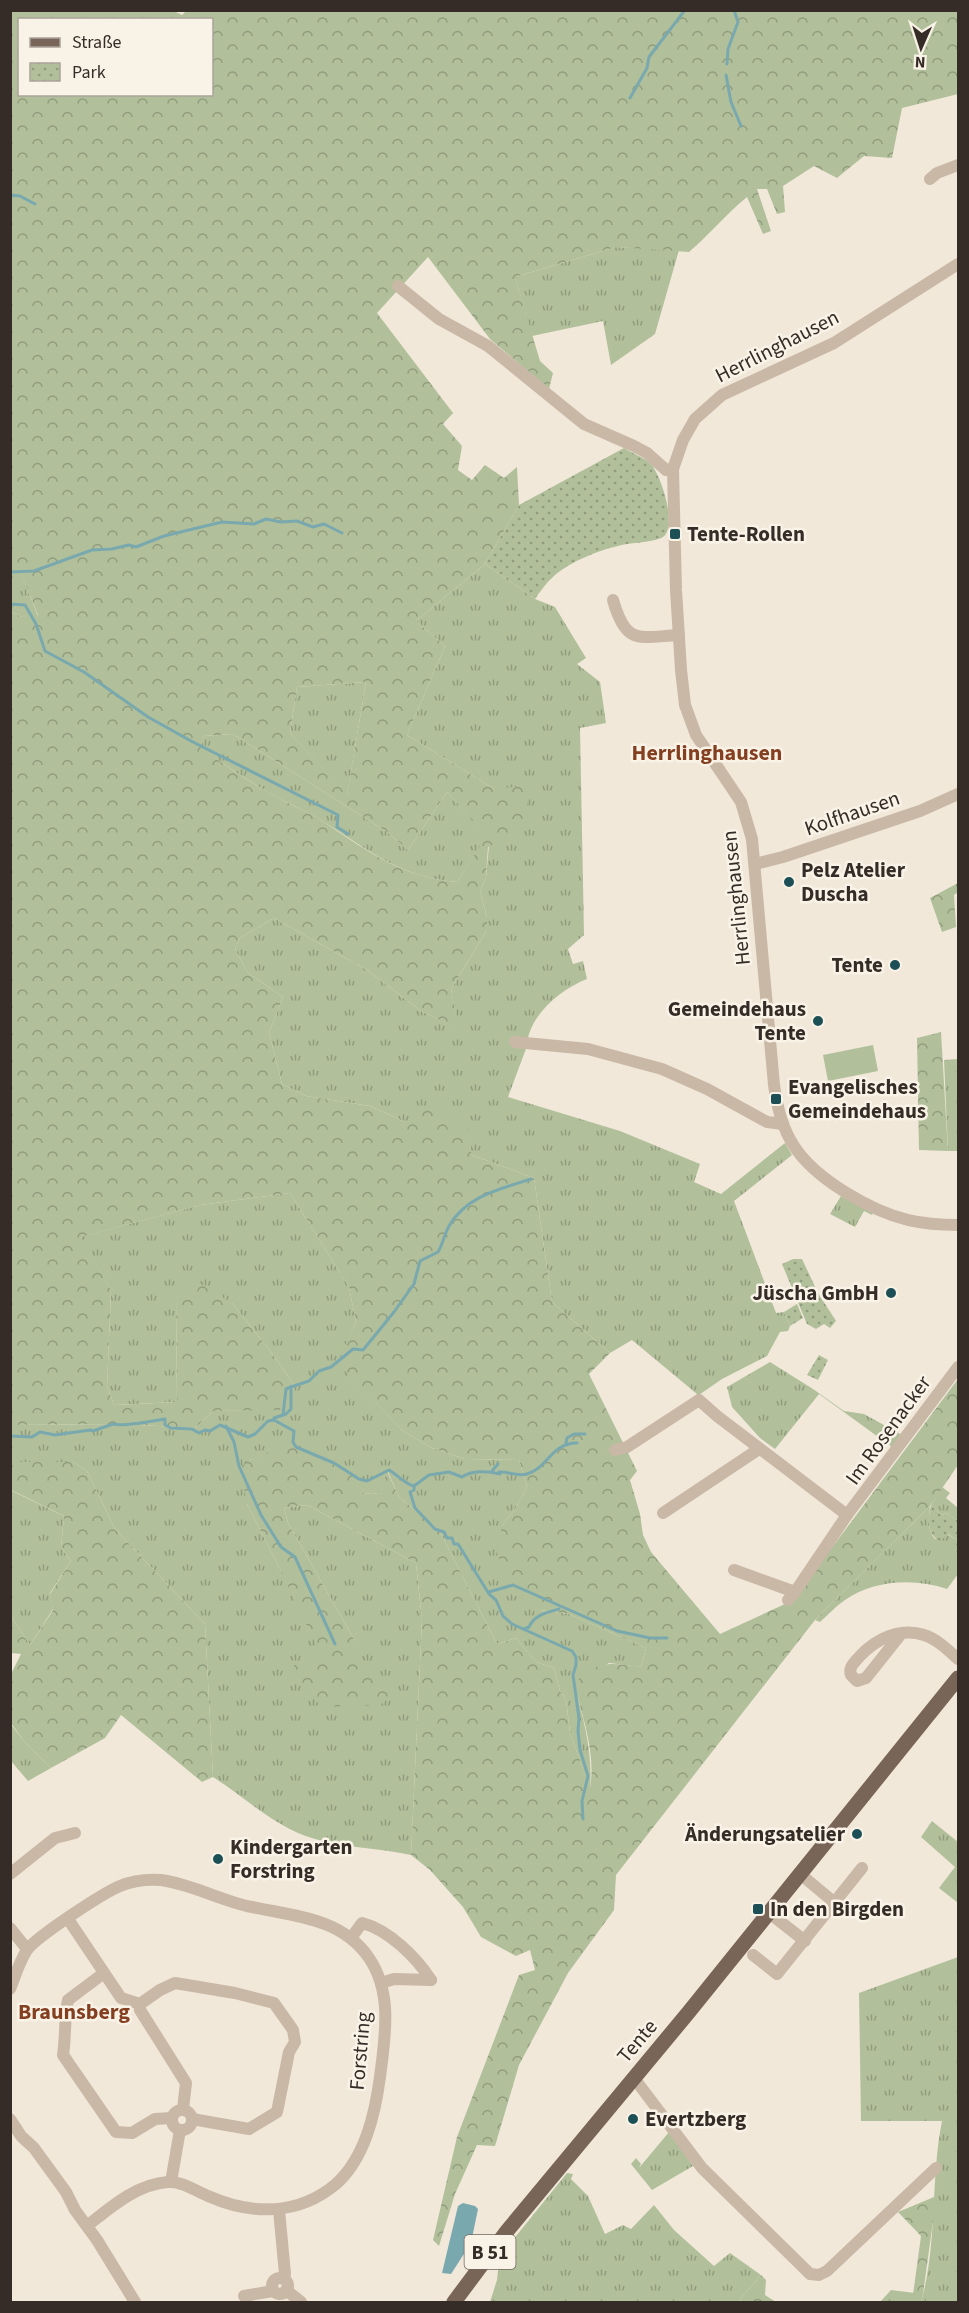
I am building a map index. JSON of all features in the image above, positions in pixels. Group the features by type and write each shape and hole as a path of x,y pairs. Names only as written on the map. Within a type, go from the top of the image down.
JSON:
{"main road":[{"name":"Tente","path":"454,2302 533,2199 958,1678"}],"street":[{"path":"930,179 937,173 958,165"},
{"name":"Herrlinghausen","path":"958,264 834,343 717,398 687,430 673,469 683,688 689,719 696,735 741,802 752,838 774,1085 783,1124 795,1148 811,1167 861,1200 889,1214 908,1220 958,1225"},
{"path":"398,286 439,319 488,346 584,424 647,453 666,470 673,469"},
{"path":"614,600 620,620 630,634 641,637 679,635"},
{"name":"Kolfhausen","path":"755,864 783,857 920,811 958,794"},
{"path":"515,1042 588,1049 662,1069 707,1089 767,1122 783,1124"},
{"name":"Im Rosenacker","path":"734,1570 791,1596 847,1515 958,1367"},
{"name":"Im Rosenacker","path":"615,1450 627,1447 699,1400 759,1449 847,1515"},
{"path":"663,1513 759,1449"},
{"path":"901,1634 924,1634 940,1643 958,1659"},
{"path":"10,1874 55,1838 75,1833"},
{"path":"753,1955 777,1974 862,1868"},
{"path":"799,1873 835,1903"},
{"name":"Forstring","path":"27,1949 68,1919 120,1886 138,1881 159,1880 177,1883 251,1907 304,1917 340,1930 351,1938 369,1958 384,1993 385,2025 381,2070 371,2123 359,2153 347,2172 323,2193 294,2207 279,2210 244,2209 171,2182"},
{"path":"768,1912 805,1941"},
{"path":"68,1919 121,1998 140,2004"},
{"path":"351,1938 362,1923 377,1927 420,1964 431,1980 394,1979 381,1983"},
{"path":"10,1928 27,1949 10,1989"},
{"path":"104,1973 68,2000 64,2020 66,2030 63,2055 116,2132 132,2133 155,2119 172,2118"},
{"path":"140,2004 175,1983 235,1993 274,2003 293,2030 295,2042 290,2052 277,2112 249,2129 176,2111 172,2118 173,2125 180,2130"},
{"path":"140,2004 140,2010 186,2083 188,2127 180,2130"},
{"path":"633,2078 702,2168 810,2274 819,2275 827,2271 936,2168"},
{"path":"10,2120 60,2183 135,2302"},
{"path":"87,2226 143,2187 171,2182 180,2130"},
{"path":"279,2210 284,2285"},
{"path":"243,2296 273,2291 274,2281 284,2285 301,2302"}],"green space":[{"path":"172,10 182,15 187,10 958,11 958,94 902,108 892,158 864,156 837,178 814,166 783,186 785,212 777,214 767,189 757,189 771,231 763,234 747,197 689,252 616,247 515,277 540,361 553,373 549,389 490,339 428,257 377,313 453,413 443,424 462,446 458,470 472,480 485,465 504,478 517,467 519,505 485,564 416,621 445,646 407,735 494,789 523,786 534,825 488,847 486,878 480,891 487,918 487,930 451,989 459,1029 421,1011 367,970 274,918 240,938 235,949 248,973 283,997 269,1033 282,1084 306,1096 370,1106 405,1122 429,1105 467,1125 472,1155 534,1178 552,1302 610,1353 589,1374 637,1471 630,1480 640,1514 643,1535 651,1552 720,1634 785,1604 801,1589 958,1379 958,1465 930,1506 815,1620 616,1875 614,1910 568,1973 519,2065 495,2146 477,2145 455,2194 439,2246 433,2240 457,2137 519,1975 535,1970 530,1950 516,1956 481,1937 463,1907 430,1870 411,1855 422,1620 416,1563 307,1505 284,1508 288,1523 355,1641 355,1661 398,1691 380,1705 321,1707 291,1667 320,1653 247,1504 240,1468 249,1460 288,1444 341,1467 357,1483 361,1493 380,1494 387,1471 399,1497 439,1530 497,1644 516,1638 536,1662 554,1668 560,1691 566,1699 570,1733 590,1788 590,1749 574,1685 596,1667 621,1664 641,1667 646,1648 569,1614 540,1610 516,1595 507,1582 497,1553 502,1526 527,1487 519,1460 465,1459 432,1448 403,1431 337,1363 356,1322 349,1287 290,1193 200,1205 81,1237 111,1290 107,1386 114,1405 177,1402 176,1296 189,1277 232,1303 295,1386 280,1410 214,1411 195,1428 120,1424 11,1425 11,612 22,617 38,615 19,569 11,572 11,11","holes":["366,682 347,795 290,733 297,687","233,734 387,832 408,850 447,792 487,835 457,882 436,879 399,867 366,850 316,817 246,779 201,748 204,736"]},
{"path":"616,247 679,250 655,334 611,365 603,321 532,336 515,277"},
{"path":"624,448 651,464 659,479 666,501 669,523 663,537 627,544 587,556 559,572 545,585 535,599 485,564 519,505"},
{"path":"485,564 535,599 555,607 586,658 577,664 600,682 606,723 580,728 584,935 568,949 573,964 583,961 587,979 557,997 533,1024 508,1097 620,1131 700,1164 694,1182 721,1194 785,1143 792,1155 734,1201 776,1313 784,1312 790,1326 788,1331 780,1332 767,1356 722,1379 696,1397 697,1394 632,1340 610,1353 552,1302 534,1178 472,1155 466,1125 405,1122 370,1106 306,1096 282,1084 269,1033 283,997 248,973 235,949 240,938 274,918 367,970 421,1011 458,1028 451,989 487,930 487,918 480,891 486,878 494,789 407,735 445,646 416,621"},
{"path":"19,568 38,616 22,617 11,612 11,572"},
{"path":"366,682 347,796 290,733 297,687"},
{"path":"233,734 387,832 408,850 447,792 488,835 457,882 435,879 398,867 309,813 264,790 200,748 204,736"},
{"path":"958,883 958,892 954,895 956,927 942,932 930,898"},
{"path":"941,1032 948,1151 919,1150 917,1038"},
{"path":"873,1045 878,1071 828,1081 823,1055"},
{"path":"958,1059 958,1151 948,1151 944,1060"},
{"path":"290,1193 349,1287 356,1322 338,1363 403,1431 432,1448 465,1459 519,1460 527,1487 502,1526 540,1610 569,1614 646,1648 641,1667 609,1663 574,1685 589,1750 590,1789 570,1733 566,1699 560,1691 554,1668 536,1662 516,1638 497,1644 439,1530 399,1497 388,1472 380,1494 361,1493 268,1453 249,1460 247,1504 281,1571 355,1661 355,1641 288,1523 284,1508 307,1505 416,1563 422,1620 411,1855 339,1844 300,1834 274,1820 213,1777 205,1624 115,1529 87,1471 73,1462 11,1462 10,1425 120,1424 195,1428 214,1411 280,1409 295,1386 232,1303 176,1296 177,1402 114,1405 107,1386 111,1290 80,1237 200,1205"},
{"path":"841,1196 873,1213 872,1215 864,1211 855,1227 830,1214"},
{"path":"793,1259 802,1259 818,1293 836,1321 830,1328 824,1324 816,1329 807,1324 782,1264"},
{"path":"797,1304 803,1318 790,1326 784,1312"},
{"path":"819,1355 828,1360 818,1380 807,1375"},
{"path":"770,1362 813,1389 844,1411 864,1414 902,1435 892,1447 819,1394 775,1449 760,1438 732,1407 727,1387"},
{"path":"11,1462 73,1462 87,1471 115,1529 205,1624 213,1777 202,1782 121,1715 105,1738 51,1768 23,1740 11,1723 11,1674 21,1654 11,1653 11,1616 30,1645 53,1610 50,1594 71,1561 61,1547 64,1516 11,1490"},
{"path":"942,1487 950,1493 946,1498 958,1508 958,1521 946,1513 942,1515 931,1505"},
{"path":"10,1490 64,1516 61,1547 71,1561 50,1593 53,1609 30,1645 11,1616"},
{"path":"931,1505 942,1515 946,1513 958,1521 958,1546 956,1545 957,1540 948,1534 940,1541 932,1534 929,1520"},
{"path":"930,1506 930,1528 935,1539 947,1534 957,1540 958,1574 947,1589 908,1582 881,1585 856,1593 820,1622 815,1620"},
{"path":"10,1723 23,1740 51,1768 28,1781 11,1761"},
{"path":"932,1821 958,1842 958,1903 939,1888 955,1867 921,1837"},
{"path":"958,1957 958,2302 921,2302 930,2257 936,2166 942,2121 861,2121 859,1993"},
{"path":"669,2132 693,2166 652,2190 631,2164 636,2158 641,2164 639,2168"},
{"path":"567,2173 573,2174 571,2179 588,2196 605,2234 623,2225 631,2229 654,2205 674,2230 714,2266 730,2253 761,2275 740,2299 741,2302 490,2302 497,2280 500,2256"},
{"path":"934,2197 935,2207 923,2294 921,2302 912,2302 921,2236 898,2212"},
{"path":"761,2275 766,2280 765,2295 776,2302 741,2302 740,2299"},
{"path":"891,2290 915,2293 912,2302 880,2302"}],"water":[{"path":"463,2203 478,2209 471,2243 451,2274 442,2273 458,2206"}],"waterway":[{"path":"630,98 647,68 649,57 685,10"},
{"path":"727,64 728,49 738,22 734,10"},
{"path":"726,75 731,102 741,126"},
{"path":"10,195 20,196 35,204"},
{"path":"10,572 34,571 92,550 129,545 136,547 164,536 222,522 254,524 266,519 281,522 297,521 313,527 324,524 342,533"},
{"path":"10,604 25,605 36,624 45,651 84,672 148,717 338,815 337,827 348,834"},
{"path":"274,1420 291,1409 291,1387 309,1381 319,1371 331,1367 353,1349 363,1350 414,1284 420,1261 438,1252 449,1226 465,1207 485,1195 531,1179"},
{"path":"283,1415 286,1389 291,1387"},
{"path":"10,1436 32,1437 40,1432 55,1435 93,1431 113,1424 165,1419 165,1425 171,1428 192,1429 199,1433 205,1430 210,1431 220,1425 248,1437 255,1434 268,1421 274,1420 294,1431 293,1442 296,1447 334,1463 359,1479 367,1481 389,1470 414,1486 429,1475 449,1472 462,1477 480,1472 500,1474"},
{"path":"226,1426 234,1442 239,1466 261,1515 281,1547 295,1557 335,1644"},
{"path":"566,1443 567,1438 574,1434 585,1434"},
{"path":"499,1472 527,1474 540,1467 561,1447 577,1443"},
{"path":"492,1471 498,1464"},
{"path":"414,1486 414,1490 410,1492 415,1508 435,1529 444,1532 447,1538 452,1538 454,1544 458,1544 489,1594 496,1600 503,1616 512,1624 572,1651 576,1657 573,1675 579,1718 578,1731 580,1750 588,1776 582,1801 583,1819"},
{"path":"489,1592 513,1585 617,1631 650,1638 667,1638"},
{"path":"524,1629 538,1617 559,1609"}],"place":[{"name":"Tente-Rollen","path":"675,534"},
{"name":"Pelz Atelier Duscha","path":"789,882"},
{"name":"Tente","path":"895,965"},
{"name":"Gemeindehaus Tente","path":"818,1021"},
{"name":"Evangelisches Gemeindehaus","path":"776,1099"},
{"name":"Jüscha GmbH","path":"891,1293"},
{"name":"Änderungsatelier","path":"857,1834"},
{"name":"Kindergarten Forstring","path":"218,1859"},
{"name":"In den Birgden","path":"758,1909"},
{"name":"Evertzberg","path":"633,2119"}],"district":[{"name":"Herrlinghausen","path":"707,752"},
{"name":"Braunsberg","path":"74,2011"}]}
